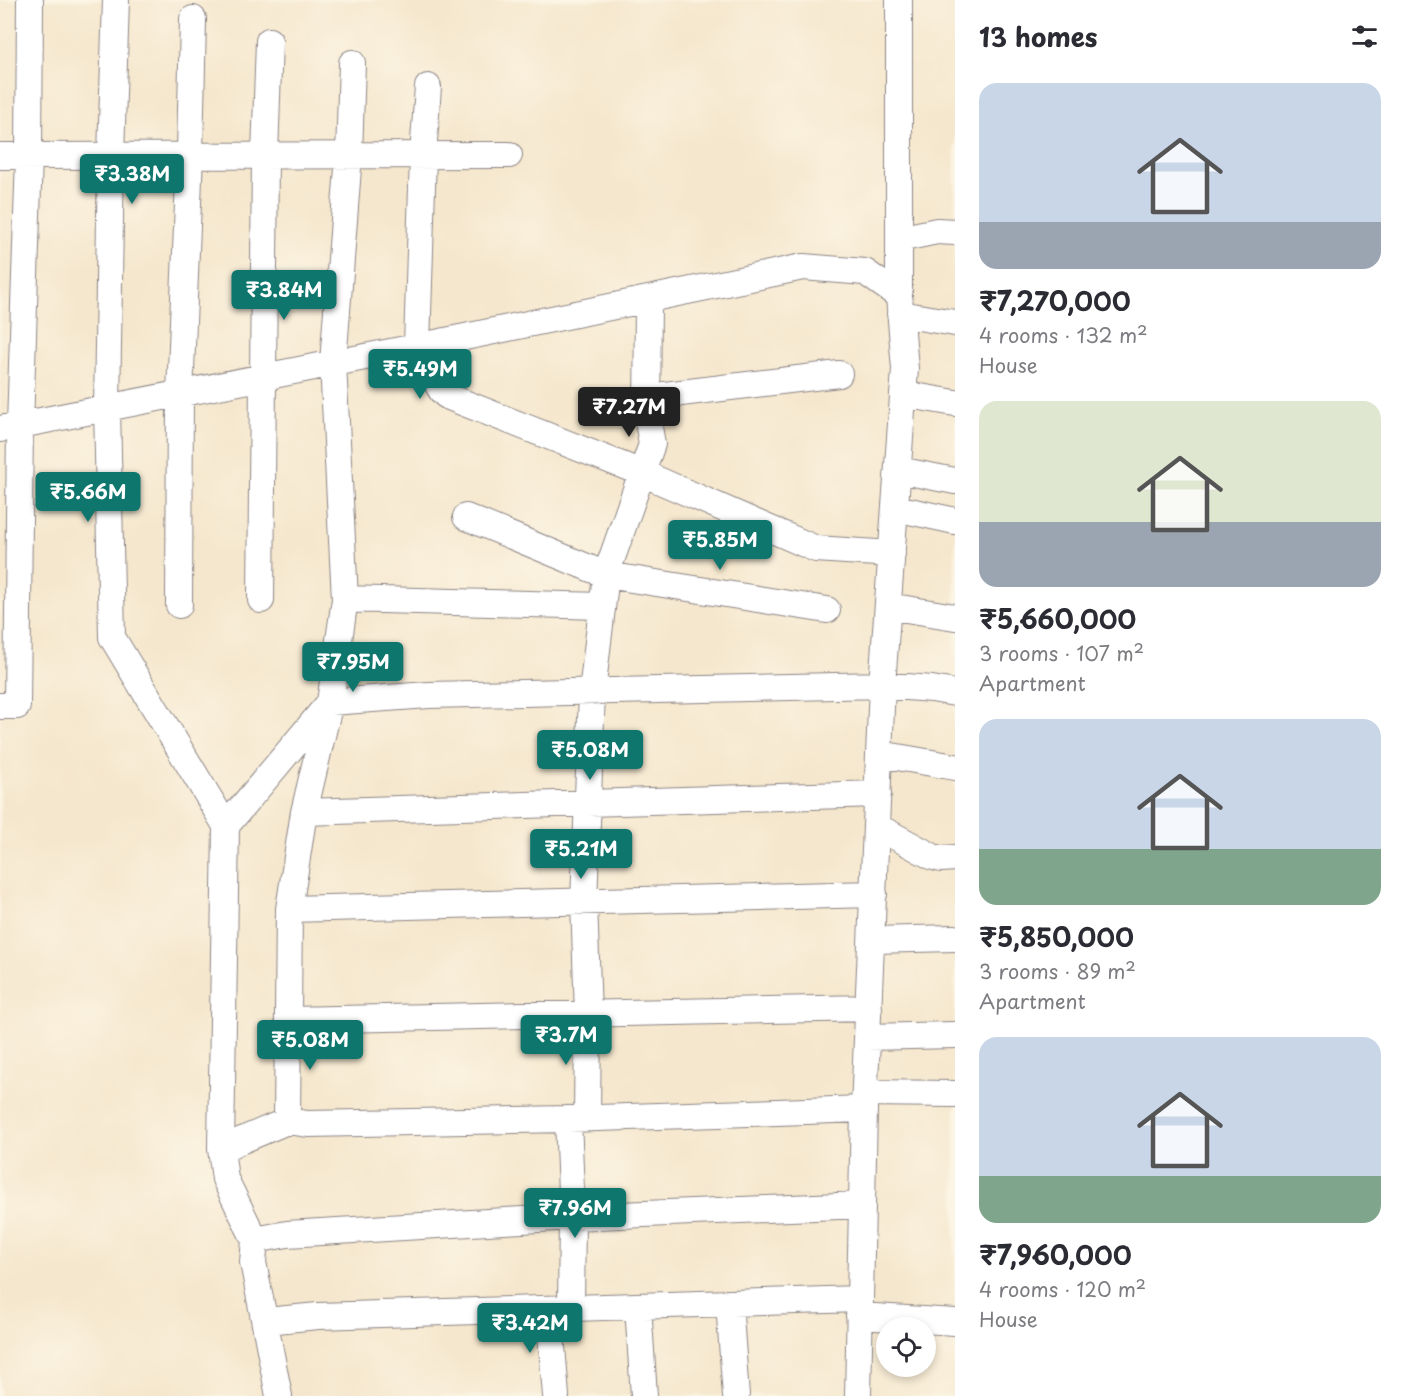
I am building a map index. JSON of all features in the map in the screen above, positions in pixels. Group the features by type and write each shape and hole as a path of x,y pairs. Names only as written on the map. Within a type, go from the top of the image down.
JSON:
{"street":[{"path":"0,706 17,706 10,427 29,156 30,0"},
{"path":"116,0 107,408 112,637 225,826 221,1149 225,1179 255,1240 253,1262 279,1396"},
{"path":"858,1396 867,1037 882,685 905,369 899,306 899,0"},
{"path":"179,605 180,394 193,19"},
{"path":"261,600 265,155 269,41"},
{"path":"287,1121 289,909 304,812 330,702 345,599 333,363 349,155 352,63"},
{"path":"428,87 423,155 424,345 442,394 642,473 816,549 892,554"},
{"path":"0,156 510,155"},
{"path":"899,239 937,231 955,232"},
{"path":"10,427 803,267 865,272 899,296 899,306"},
{"path":"556,1396 560,1308 572,1217 588,1014 584,902 592,692 606,575 652,444 647,416 648,300"},
{"path":"899,306 955,323"},
{"path":"648,397 839,374"},
{"path":"903,394 955,403"},
{"path":"898,470 955,481"},
{"path":"896,508 955,520"},
{"path":"466,517 606,575 827,610"},
{"path":"345,599 602,606"},
{"path":"888,606 955,617"},
{"path":"225,826 330,702 429,695 882,685 955,693"},
{"path":"880,754 955,767"},
{"path":"304,812 878,794"},
{"path":"876,826 933,856 941,859 955,858"},
{"path":"289,909 874,894"},
{"path":"872,940 955,938"},
{"path":"289,1020 869,1008"},
{"path":"867,1037 955,1035"},
{"path":"221,1149 287,1121 308,1124 578,1119 955,1094"},
{"path":"255,1240 287,1234 572,1217 862,1205"},
{"path":"266,1321 318,1316 729,1303 859,1307 955,1322"},
{"path":"729,1303 735,1396"},
{"path":"638,1306 644,1396"}]}
